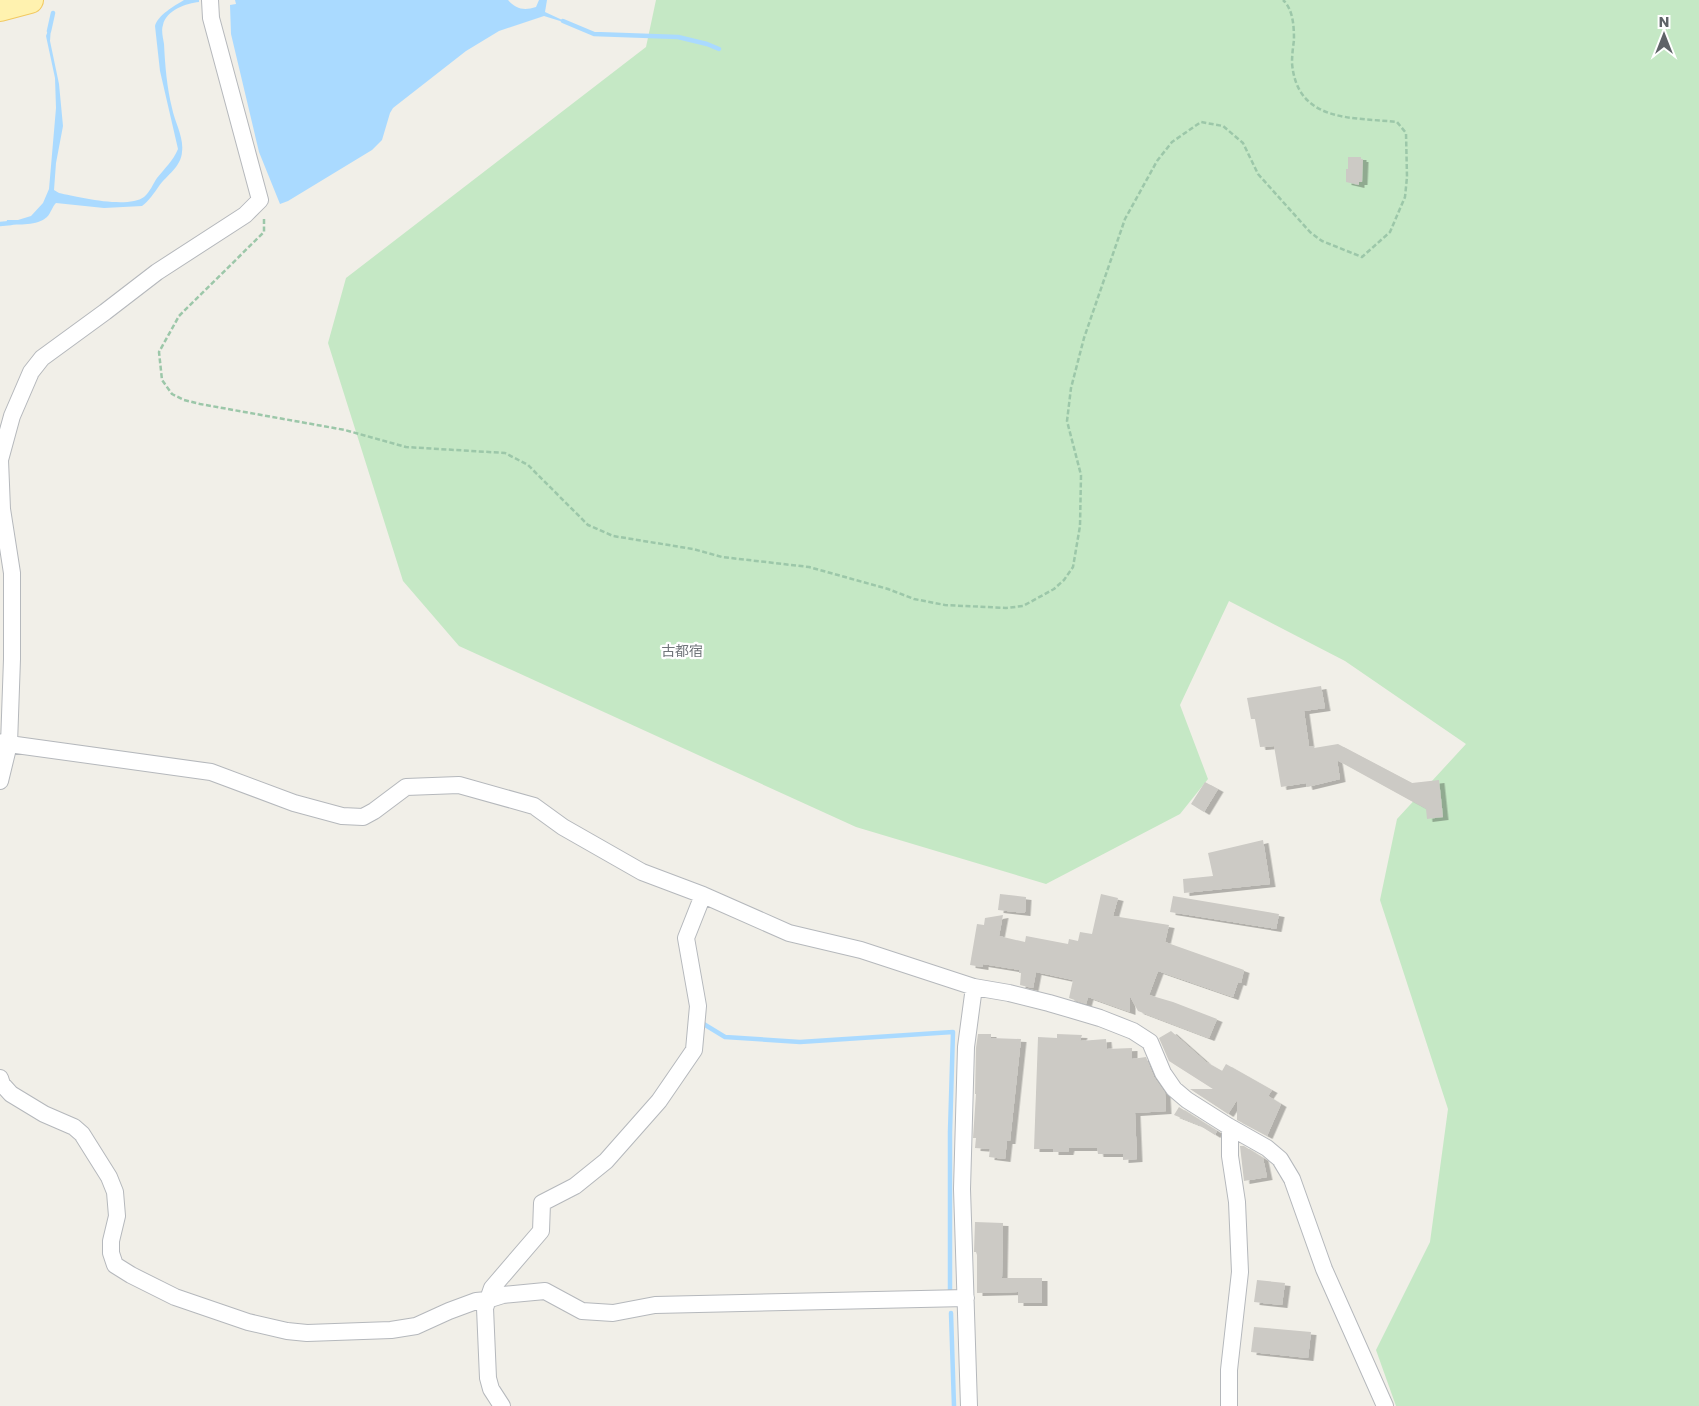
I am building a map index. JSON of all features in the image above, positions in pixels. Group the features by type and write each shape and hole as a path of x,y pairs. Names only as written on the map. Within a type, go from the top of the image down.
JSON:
{"main road":[{"path":"0,8 30,0"}],"street":[{"path":"0,782 12,659 12,573 2,509 0,460 12,416 31,372 42,358 157,272 245,215 260,200 211,18 210,0"},
{"path":"4,745 211,772 294,803 342,816 362,817 374,812 406,788 459,785 534,806 563,828 642,872 703,895 789,933 861,950 974,987 1049,1003 1100,1018 1133,1031 1150,1042 1163,1073 1174,1089 1187,1100 1267,1148 1280,1159 1292,1178 1324,1269 1385,1406"},
{"path":"502,1406 490,1389 488,1378 485,1308 487,1300 492,1288 541,1231 542,1203 575,1186 606,1161 659,1101 694,1050 698,1006 686,938 703,895"},
{"path":"969,1406 962,1189 966,1046 974,987"},
{"path":"0,1078 2,1084 11,1094 44,1114 74,1127 82,1134 109,1177 115,1192 117,1216 110,1241 115,1265 175,1297 248,1322 287,1331 307,1333 391,1330 416,1326 449,1311 503,1295 545,1291 582,1310 613,1313 655,1305 966,1298"},
{"path":"1229,1406 1229,1370 1240,1272 1237,1202 1230,1156 1230,1127"}],"path":[{"path":"260,200 264,232 179,316 159,352 162,380 172,394 184,400 200,404 345,430 406,447 505,454 528,465 588,525 613,536 693,549 722,557 809,567 888,589 914,599 945,605 1006,608 1023,606 1054,589 1064,580 1073,567 1080,526 1082,475 1067,421 1071,388 1084,338 1125,219 1157,161 1172,142 1201,122 1223,126 1243,143 1258,174 1310,232 1322,241 1341,249 1362,257 1390,232 1405,197 1407,177 1406,133 1397,122 1336,116 1322,111 1306,98 1298,88 1292,63 1294,33 1290,6 1283,0"}],"green space":[{"path":"656,0 1699,0 1699,1406 1396,1406 1376,1350 1430,1242 1448,1109 1380,900 1397,819 1466,744 1345,661 1229,601 1180,705 1208,779 1180,814 1046,884 856,827 459,646 403,581 328,343 346,278 646,47"}],"water":[{"path":"184,0 199,0 199,2 173,11 168,15 162,29 169,93 173,114 182,141 181,157 176,166 142,206 104,208 56,203 43,220 28,224 6,225 7,220 18,220 31,216 43,203 49,189 56,108 55,78 46,36 50,25 50,41 59,84 63,126 56,163 54,190 78,197 115,202 136,200 148,193 178,149 160,71 155,26 163,15"},
{"path":"235,0 508,0 517,7 528,9 536,7 539,0 547,0 545,12 573,25 544,16 499,31 466,51 393,108 382,140 372,150 280,204 259,152 231,34 230,5 236,4"}],"building":[{"path":"1348,157 1361,157 1363,159 1362,182 1359,182 1359,185 1346,182"},
{"path":"1321,686 1325,708 1304,711 1309,746 1314,746 1314,748 1338,744 1412,783 1439,780 1443,817 1427,819 1426,809 1337,760 1340,779 1307,787 1306,783 1281,787 1274,746 1260,747 1255,719 1251,719 1247,698"},
{"path":"1205,782 1218,789 1204,812 1191,804"},
{"path":"1263,840 1270,884 1184,893 1183,879 1213,876 1208,853"},
{"path":"1000,894 1026,897 1025,913 998,910"},
{"path":"1101,894 1118,898 1113,916 1169,925 1165,942 1244,970 1241,983 1238,982 1233,997 1158,971 1149,995 1217,1019 1209,1038 1138,1011 1130,996 1130,1012 1088,997 1086,1004 1069,998 1073,980 1036,972 1033,988 1020,985 1021,973 1019,973 1019,970 983,964 983,967 970,965 977,924 984,925 985,918 1003,915 999,936 1025,942 1026,936 1068,944 1069,939 1078,941 1080,932 1092,934"},
{"path":"1173,896 1279,914 1276,929 1170,912"},
{"path":"1171,1031 1206,1062 1222,1071 1226,1064 1272,1090 1268,1096 1281,1104 1267,1136 1237,1120 1237,1100 1228,1114 1190,1089 1213,1089 1169,1061 1159,1038"},
{"path":"978,1034 991,1034 991,1038 1021,1039 1010,1141 1007,1141 1005,1159 989,1157 990,1149 975,1148 976,1138 973,1138"},
{"path":"1057,1034 1082,1035 1080,1041 1106,1039 1107,1049 1132,1048 1132,1059 1146,1057 1154,1077 1165,1093 1166,1111 1135,1113 1137,1159 1123,1160 1123,1154 1098,1154 1097,1148 1069,1148 1068,1152 1053,1152 1053,1149 1034,1149 1038,1037 1057,1038"},
{"path":"1179,1107 1217,1131 1215,1135 1199,1125 1174,1115"},
{"path":"1240,1146 1244,1146 1263,1158 1267,1177 1244,1181"},
{"path":"975,1222 1003,1223 1002,1278 1042,1278 1042,1303 1018,1303 1018,1292 977,1293 977,1255 974,1252"},
{"path":"1257,1280 1285,1283 1282,1305 1254,1302"},
{"path":"1254,1327 1311,1332 1308,1358 1251,1352"}],"waterway":[{"path":"49,31 53,13"},
{"path":"563,21 594,34 678,37 719,49"},
{"path":"0,224 11,223"},
{"path":"702,1023 725,1037 800,1042 953,1032 950,1132 950,1294"},
{"path":"951,1313 954,1406"}],"district":[{"name":"古都宿","path":"682,651"}]}
